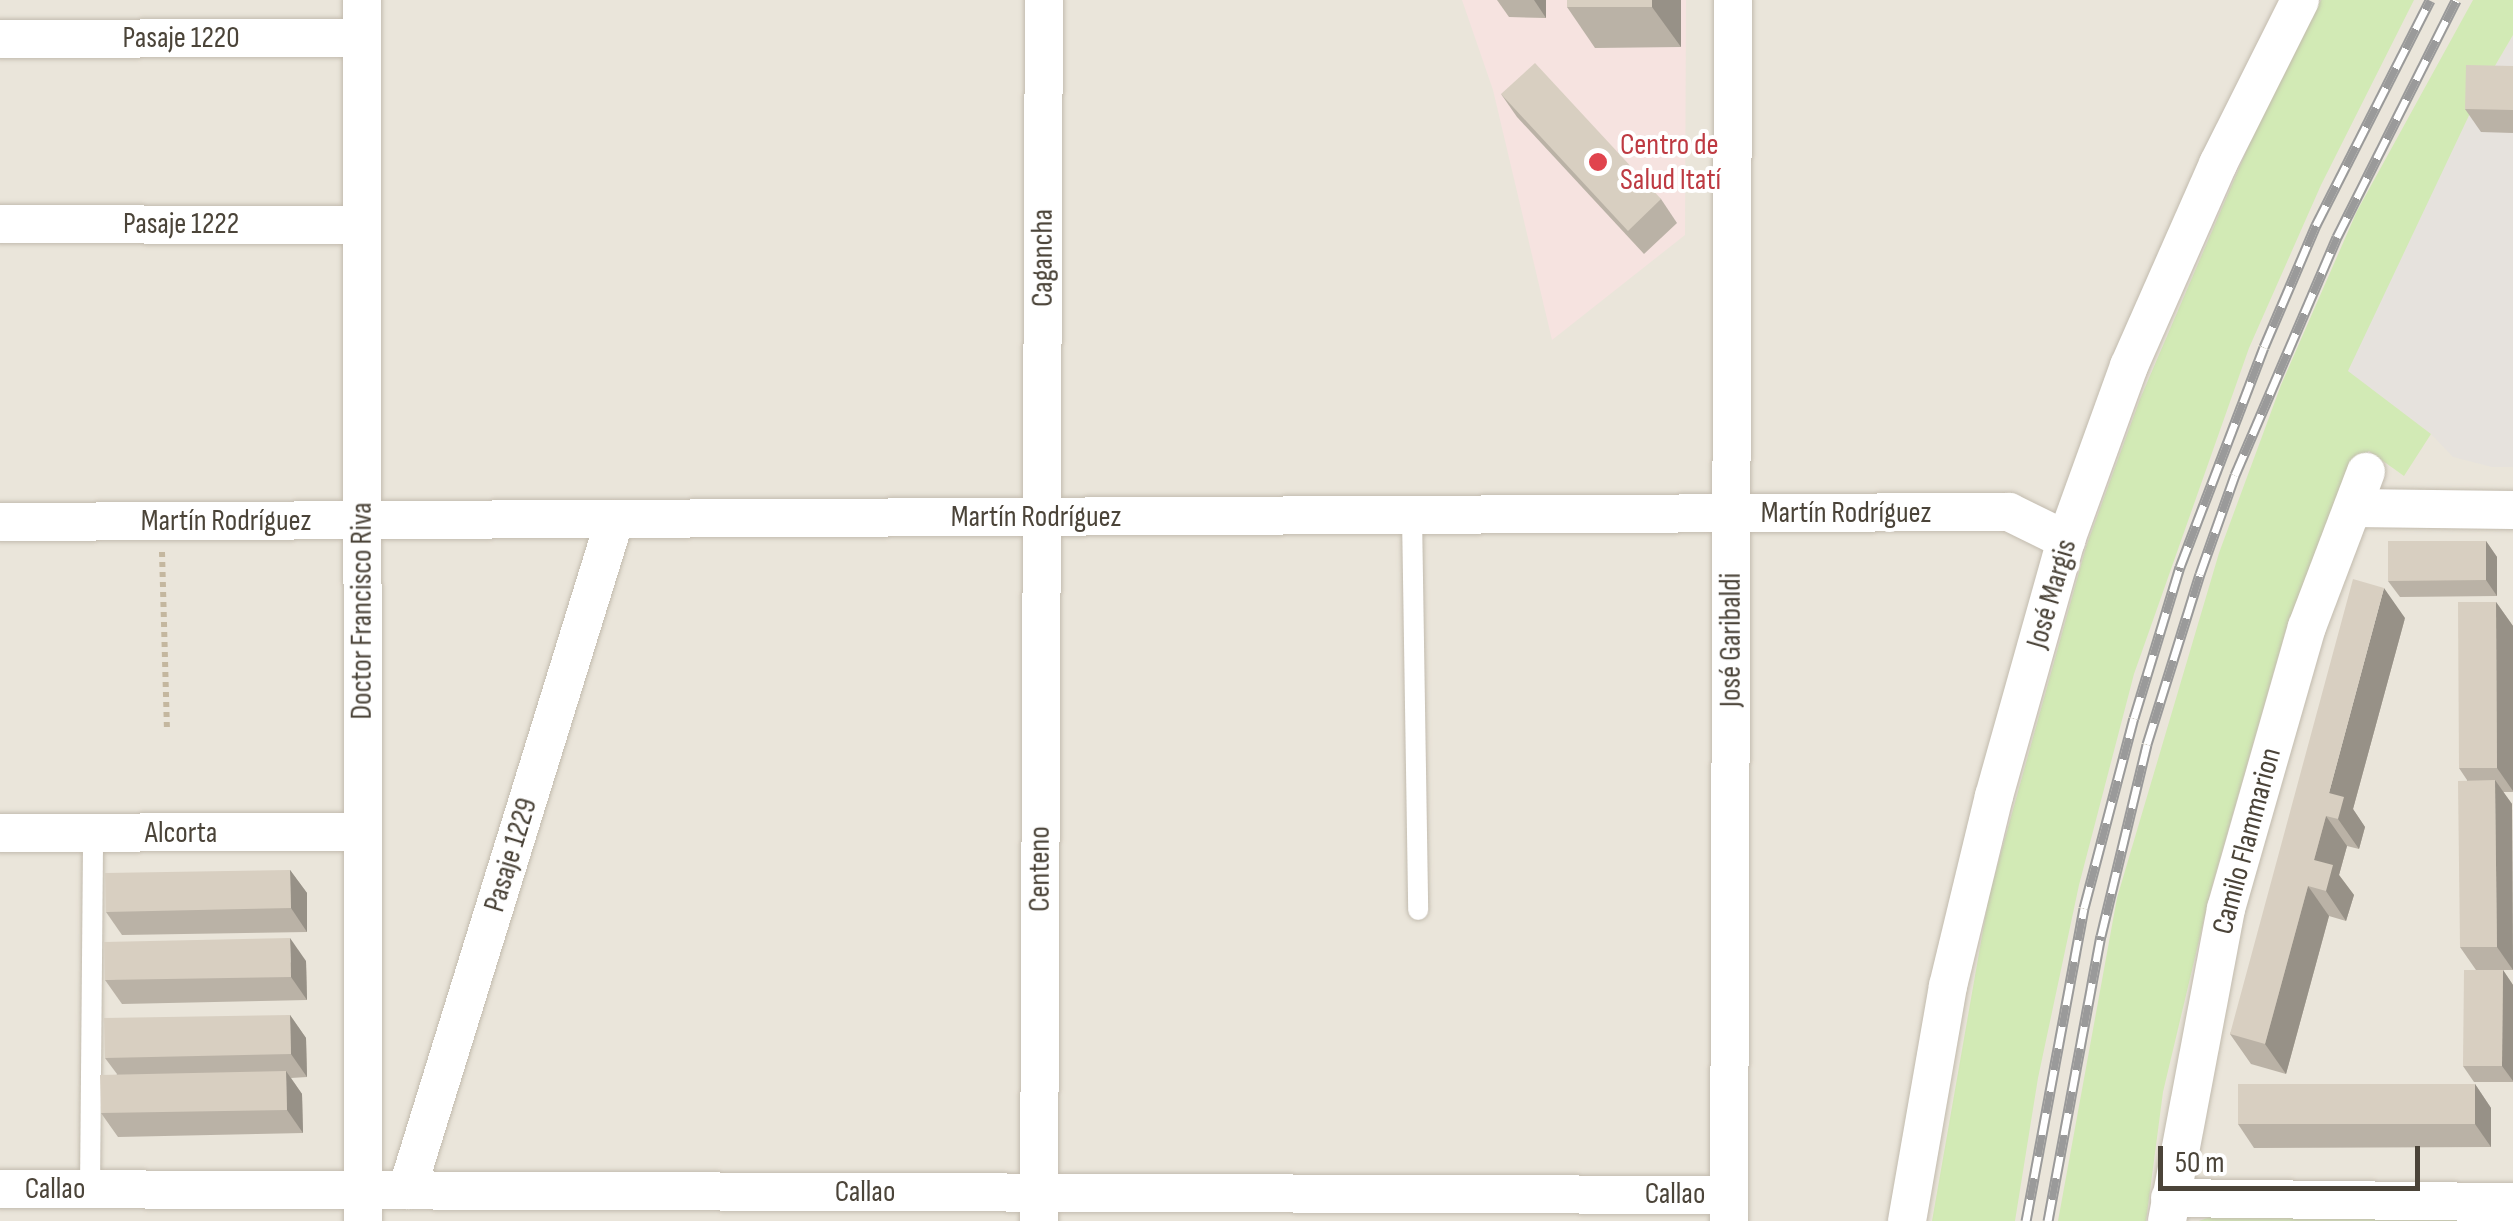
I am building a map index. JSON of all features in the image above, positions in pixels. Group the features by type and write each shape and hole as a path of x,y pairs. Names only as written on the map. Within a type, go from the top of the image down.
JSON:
{"street":[{"name":"Doctor Francisco Riva","path":"362,0 363,1206"},
{"name":"Cagancha","path":"1042,517 1044,0"},
{"name":"José Garibaldi","path":"1729,1208 1734,0"},
{"name":"José Margis","path":"1907,1221 1948,986 1994,796 2066,540 2129,366 2218,164 2300,0"},
{"name":"Pasaje 1220","path":"0,39 362,38"},
{"name":"Pasaje 1222","path":"0,224 362,224"},
{"name":"Camilo Flammarion","path":"2168,1209 2226,909 2307,627 2366,472"},
{"path":"2353,508 2513,510"},
{"name":"Martín Rodríguez","path":"0,522 2009,512 2066,540"},
{"name":"Centeno","path":"1039,1207 1042,517"},
{"name":"Pasaje 1229","path":"407,1190 615,519"},
{"name":"Alcorta","path":"0,834 362,832"},
{"name":"Callao","path":"0,1189 90,1189 363,1206 407,1190 1039,1207 1729,1208"},
{"path":"2168,1209 2513,1202"}],"lane":[{"path":"1412,515 1418,910"},
{"path":"90,1189 93,833"}],"path":[{"path":"162,521 167,730"}],"shaded area":[{"path":"0,0 2513,0 2513,1221 0,1221"},
{"name":"Centro de Salud Itatí","path":"1462,0 1686,0 1685,235 1552,340 1493,90"},
{"path":"2513,35 2513,467 2492,467 2453,457 2431,434 2347,371 2482,88"}],"green space":[{"path":"2321,0 2414,0 2321,185 2249,348 2134,674 2079,885 2038,1078 2015,1221 1932,1221 1989,896 2086,547 2140,399 2255,131"},
{"path":"2473,0 2513,0 2513,35 2482,88 2348,371 2431,434 2404,476 2369,451 2351,461 2287,626 2211,890 2163,1092 2146,1221 2058,1221 2117,898 2219,553 2281,385 2357,211"},
{"path":"2221,1213 2513,1217 2513,1221 2199,1221"}],"building":[{"path":"1567,0 1652,0 1652,7 1567,7"},
{"path":"1535,63 1661,199 1628,231 1501,94"},
{"path":"2466,65 2513,66 2513,110 2465,109"},
{"path":"2388,541 2486,541 2486,580 2388,581"},
{"path":"2353,579 2384,588 2329,793 2344,797 2338,819 2326,816 2314,860 2333,865 2326,891 2308,886 2265,1044 2230,1034"},
{"path":"2458,602 2496,602 2497,768 2459,768"},
{"path":"2495,780 2497,947 2460,947 2458,781"},
{"path":"290,870 291,908 106,912 105,873"},
{"path":"290,938 291,977 105,980 104,942"},
{"path":"2464,970 2503,970 2502,1066 2463,1066"},
{"path":"290,1015 291,1054 105,1058 104,1018"},
{"path":"286,1071 287,1110 101,1113 100,1075"},
{"path":"2238,1084 2475,1084 2475,1124 2238,1124"}],"railway":[{"path":"2026,1221 2084,908 2134,718 2180,567 2264,347 2316,225 2430,0"},
{"path":"2048,1221 2101,936 2147,744 2200,574 2235,475 2337,237 2456,0"}],"place":[{"name":"Centro de Salud Itatí","path":"1598,162"}]}
